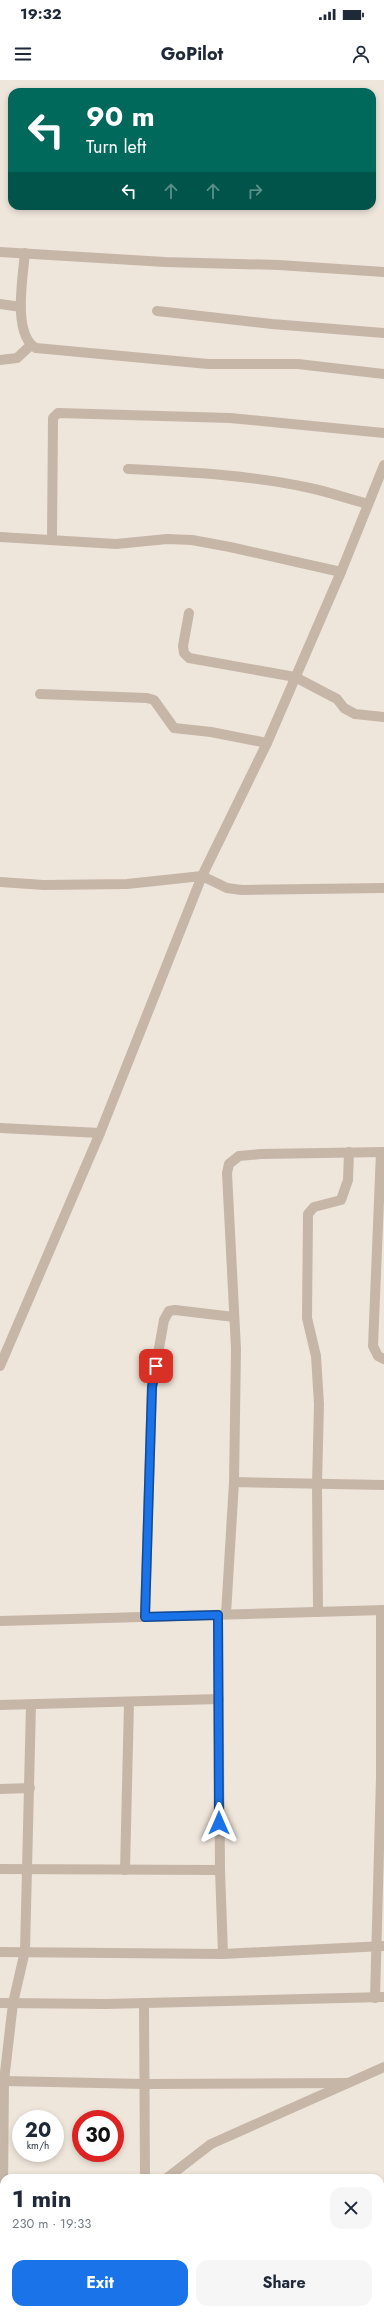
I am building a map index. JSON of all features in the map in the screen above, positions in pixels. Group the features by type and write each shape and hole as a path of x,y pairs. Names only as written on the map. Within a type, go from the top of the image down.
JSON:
{"street":[{"path":"0,252 165,262 279,265 384,272"},
{"path":"25,253 21,307 22,330 31,345 53,350 208,364 298,364 384,374"},
{"path":"0,304 21,307"},
{"path":"157,311 272,324 384,332"},
{"path":"0,360 17,358 31,345"},
{"path":"52,539 53,418 58,413 230,418 384,433"},
{"path":"0,1366 100,1133 202,876 267,743 341,572 384,465"},
{"path":"128,469 187,472 252,479 310,488 368,504"},
{"path":"0,537 116,544 167,539 192,540 341,572"},
{"path":"189,613 183,646 185,655 207,662 295,677 337,700 344,708 355,714 384,718"},
{"path":"40,694 147,698 154,700 174,728 267,743"},
{"path":"0,882 44,885 127,884 202,876 227,888 242,890 384,888"},
{"path":"0,1128 100,1133"},
{"path":"318,1612 317,1485 320,1404 316,1356 308,1318 308,1214 314,1207 341,1200 348,1180 349,1152"},
{"path":"223,1954 220,1870 219,1700 222,1615 234,1482 234,1316 227,1173 229,1164 238,1156 383,1152 374,1346 378,1356 384,1359"},
{"path":"145,1617 152,1387 164,1320 166,1314 175,1310 234,1316"},
{"path":"234,1482 317,1485 384,1485"},
{"path":"0,1621 382,1610 380,1997 144,2003 0,2003"},
{"path":"0,1705 219,1700"},
{"path":"125,1870 129,1702"},
{"path":"2,2174 4,2082 13,2003 25,1951 31,1705"},
{"path":"0,1789 30,1788"},
{"path":"0,1869 220,1870"},
{"path":"0,1952 25,1951 223,1954 381,1947"},
{"path":"144,2003 145,2174"},
{"path":"173,2174 211,2144 384,2067"},
{"path":"4,2082 144,2084 347,2083"}],"route":[{"path":"156,1366 152,1387 145,1561 145,1617 218,1615 219,1823"}]}
